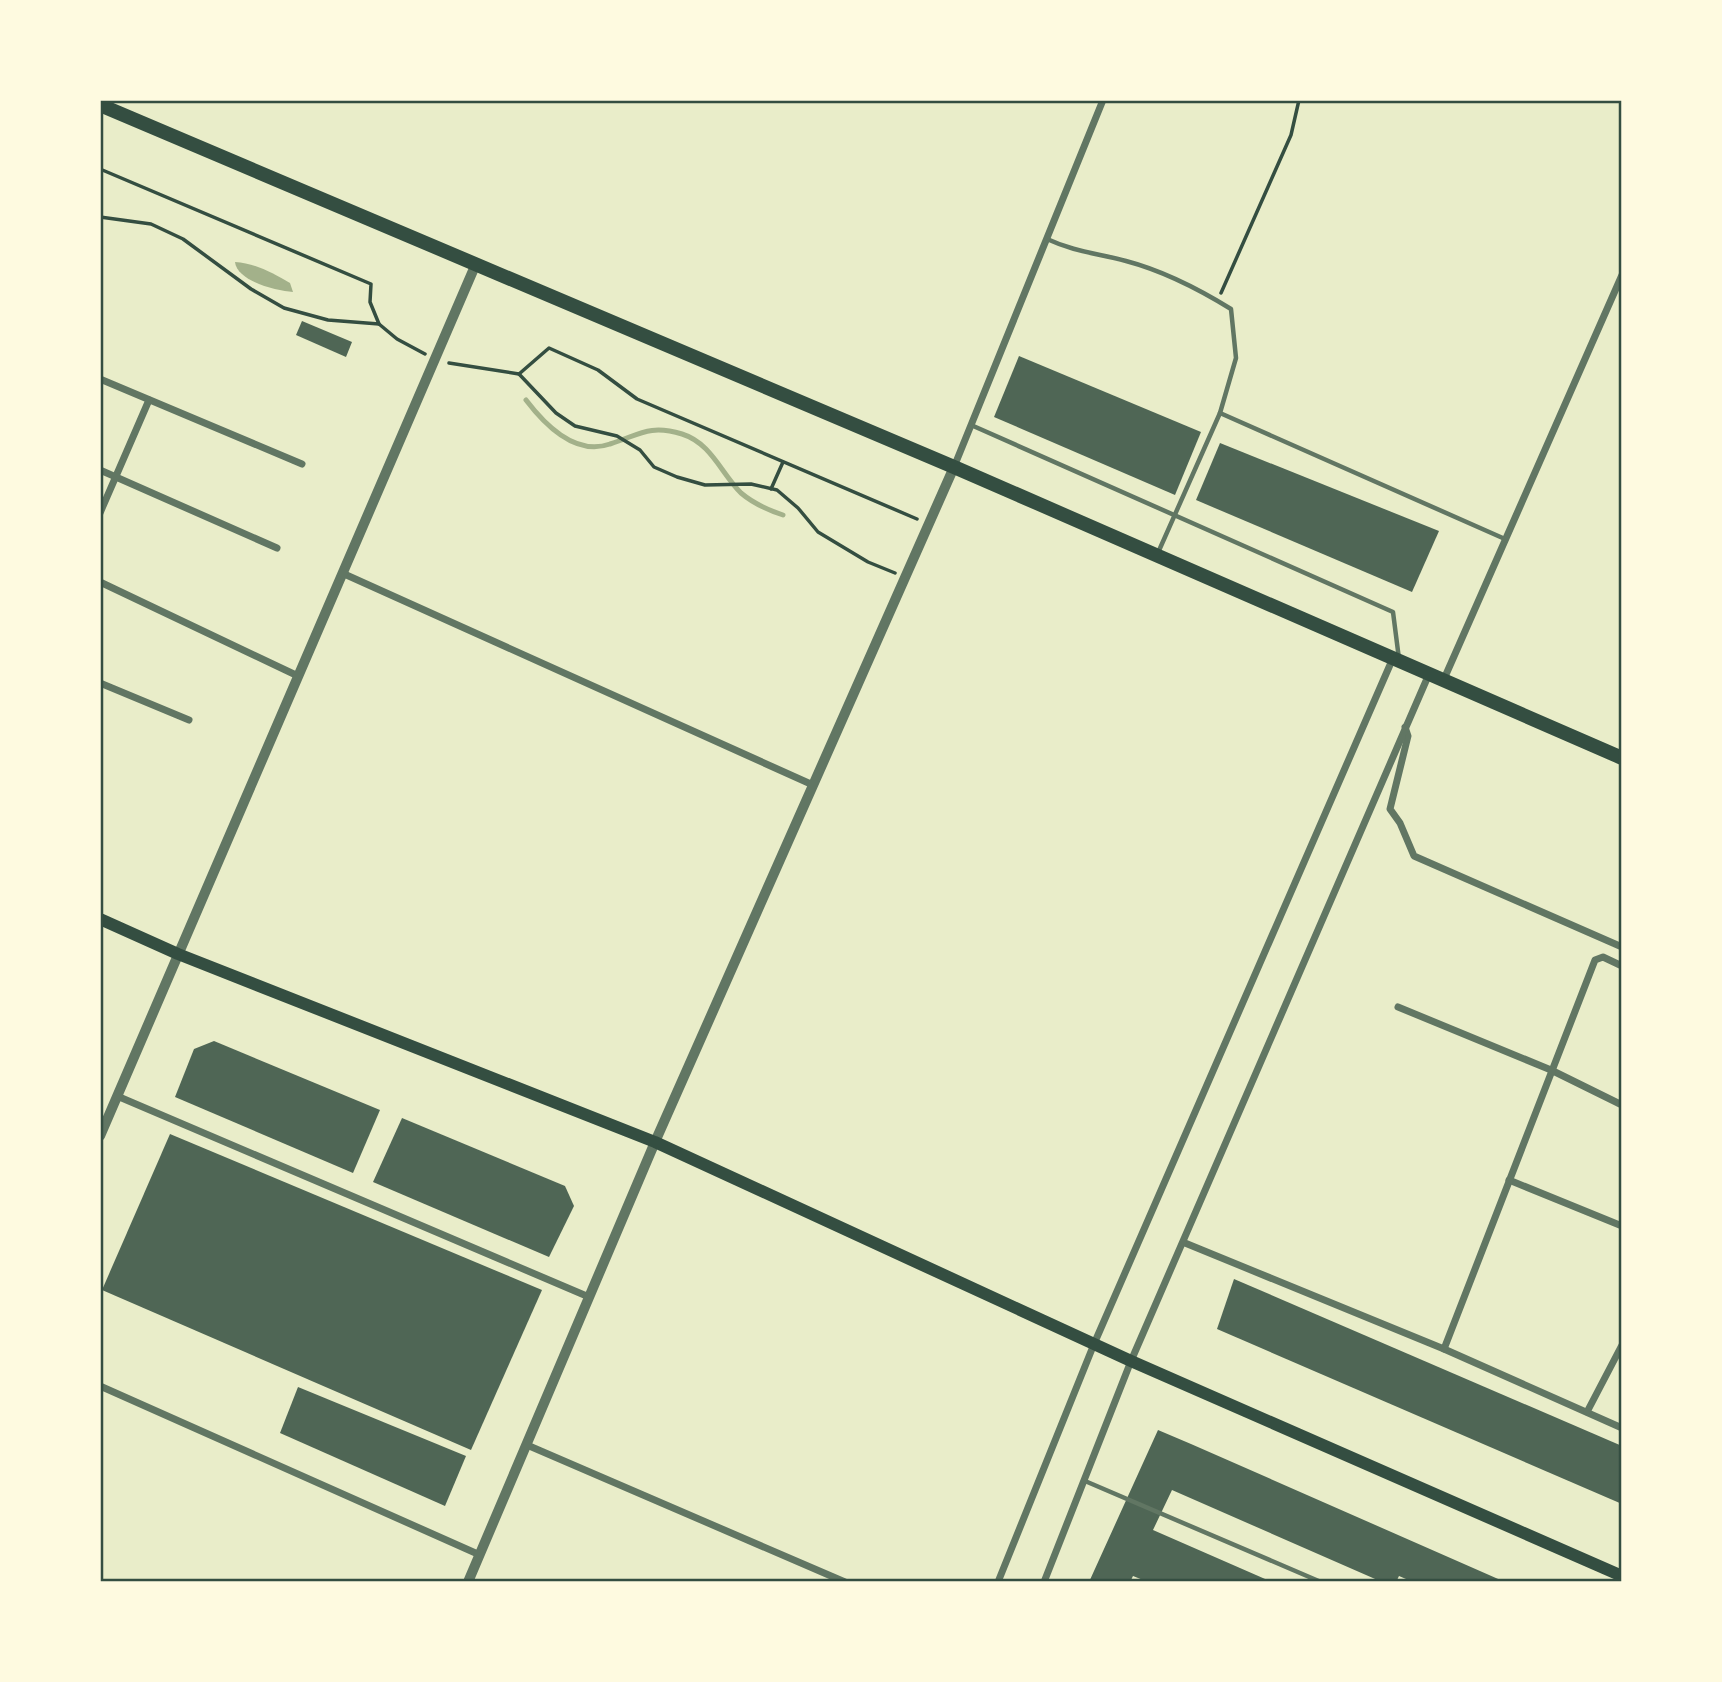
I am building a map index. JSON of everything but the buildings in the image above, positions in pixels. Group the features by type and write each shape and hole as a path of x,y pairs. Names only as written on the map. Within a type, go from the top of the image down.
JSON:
{"highway":[{"path":"100,105 954,467 1622,758"}],"main road":[{"path":"100,919 178,954 655,1142 1131,1361 1622,1576"}],"street":[{"path":"468,1582 655,1142 954,467 1103,100"},
{"path":"100,1136 475,266"},
{"path":"1444,679 1622,275"},
{"path":"100,379 302,464"},
{"path":"100,513 149,400"},
{"path":"100,470 277,548"},
{"path":"342,573 813,785"},
{"path":"100,582 298,676"},
{"path":"998,1582 1094,1344 1396,658"},
{"path":"1044,1582 1131,1361 1185,1243 1429,673"},
{"path":"100,683 189,720"},
{"path":"1405,727 1408,736 1390,808 1400,823 1414,856 1622,947"},
{"path":"1444,1349 1550,1070 1595,960 1603,957 1622,966"},
{"path":"1398,1007 1550,1070 1622,1105"},
{"path":"117,1096 589,1297"},
{"path":"1509,1180 1622,1226"},
{"path":"1185,1243 1444,1349 1622,1427"},
{"path":"1587,1412 1622,1345"},
{"path":"100,1386 480,1555"},
{"path":"527,1445 845,1582"}],"lane":[{"path":"1046,239 1073,252 1126,261 1185,281 1231,309 1236,358 1220,413 1157,555"},
{"path":"1220,413 1506,539"},
{"path":"971,425 1393,612 1396,658"},
{"path":"1084,1480 1321,1582"}],"path":[{"path":"1218,301 1291,135 1299,100"},
{"path":"100,169 371,284 370,302 379,324 397,339 435,359 519,374 555,414 575,426 617,436 634,446 654,467 705,485 748,484 778,490 799,508 818,532 838,546 905,577"},
{"path":"100,217 151,224 184,239 241,282 284,308 328,320 379,324"},
{"path":"519,374 549,348 598,370 637,399 929,524"},
{"path":"771,489 783,462"}],"shaded area":[{"path":"235,262 257,266 277,276 290,283 293,292 277,290 250,280 237,269"}],"waterway":[{"path":"526,400 542,419 562,436 585,446 610,444 652,430 671,431 692,438 708,451 741,493 761,506 783,515"}]}
